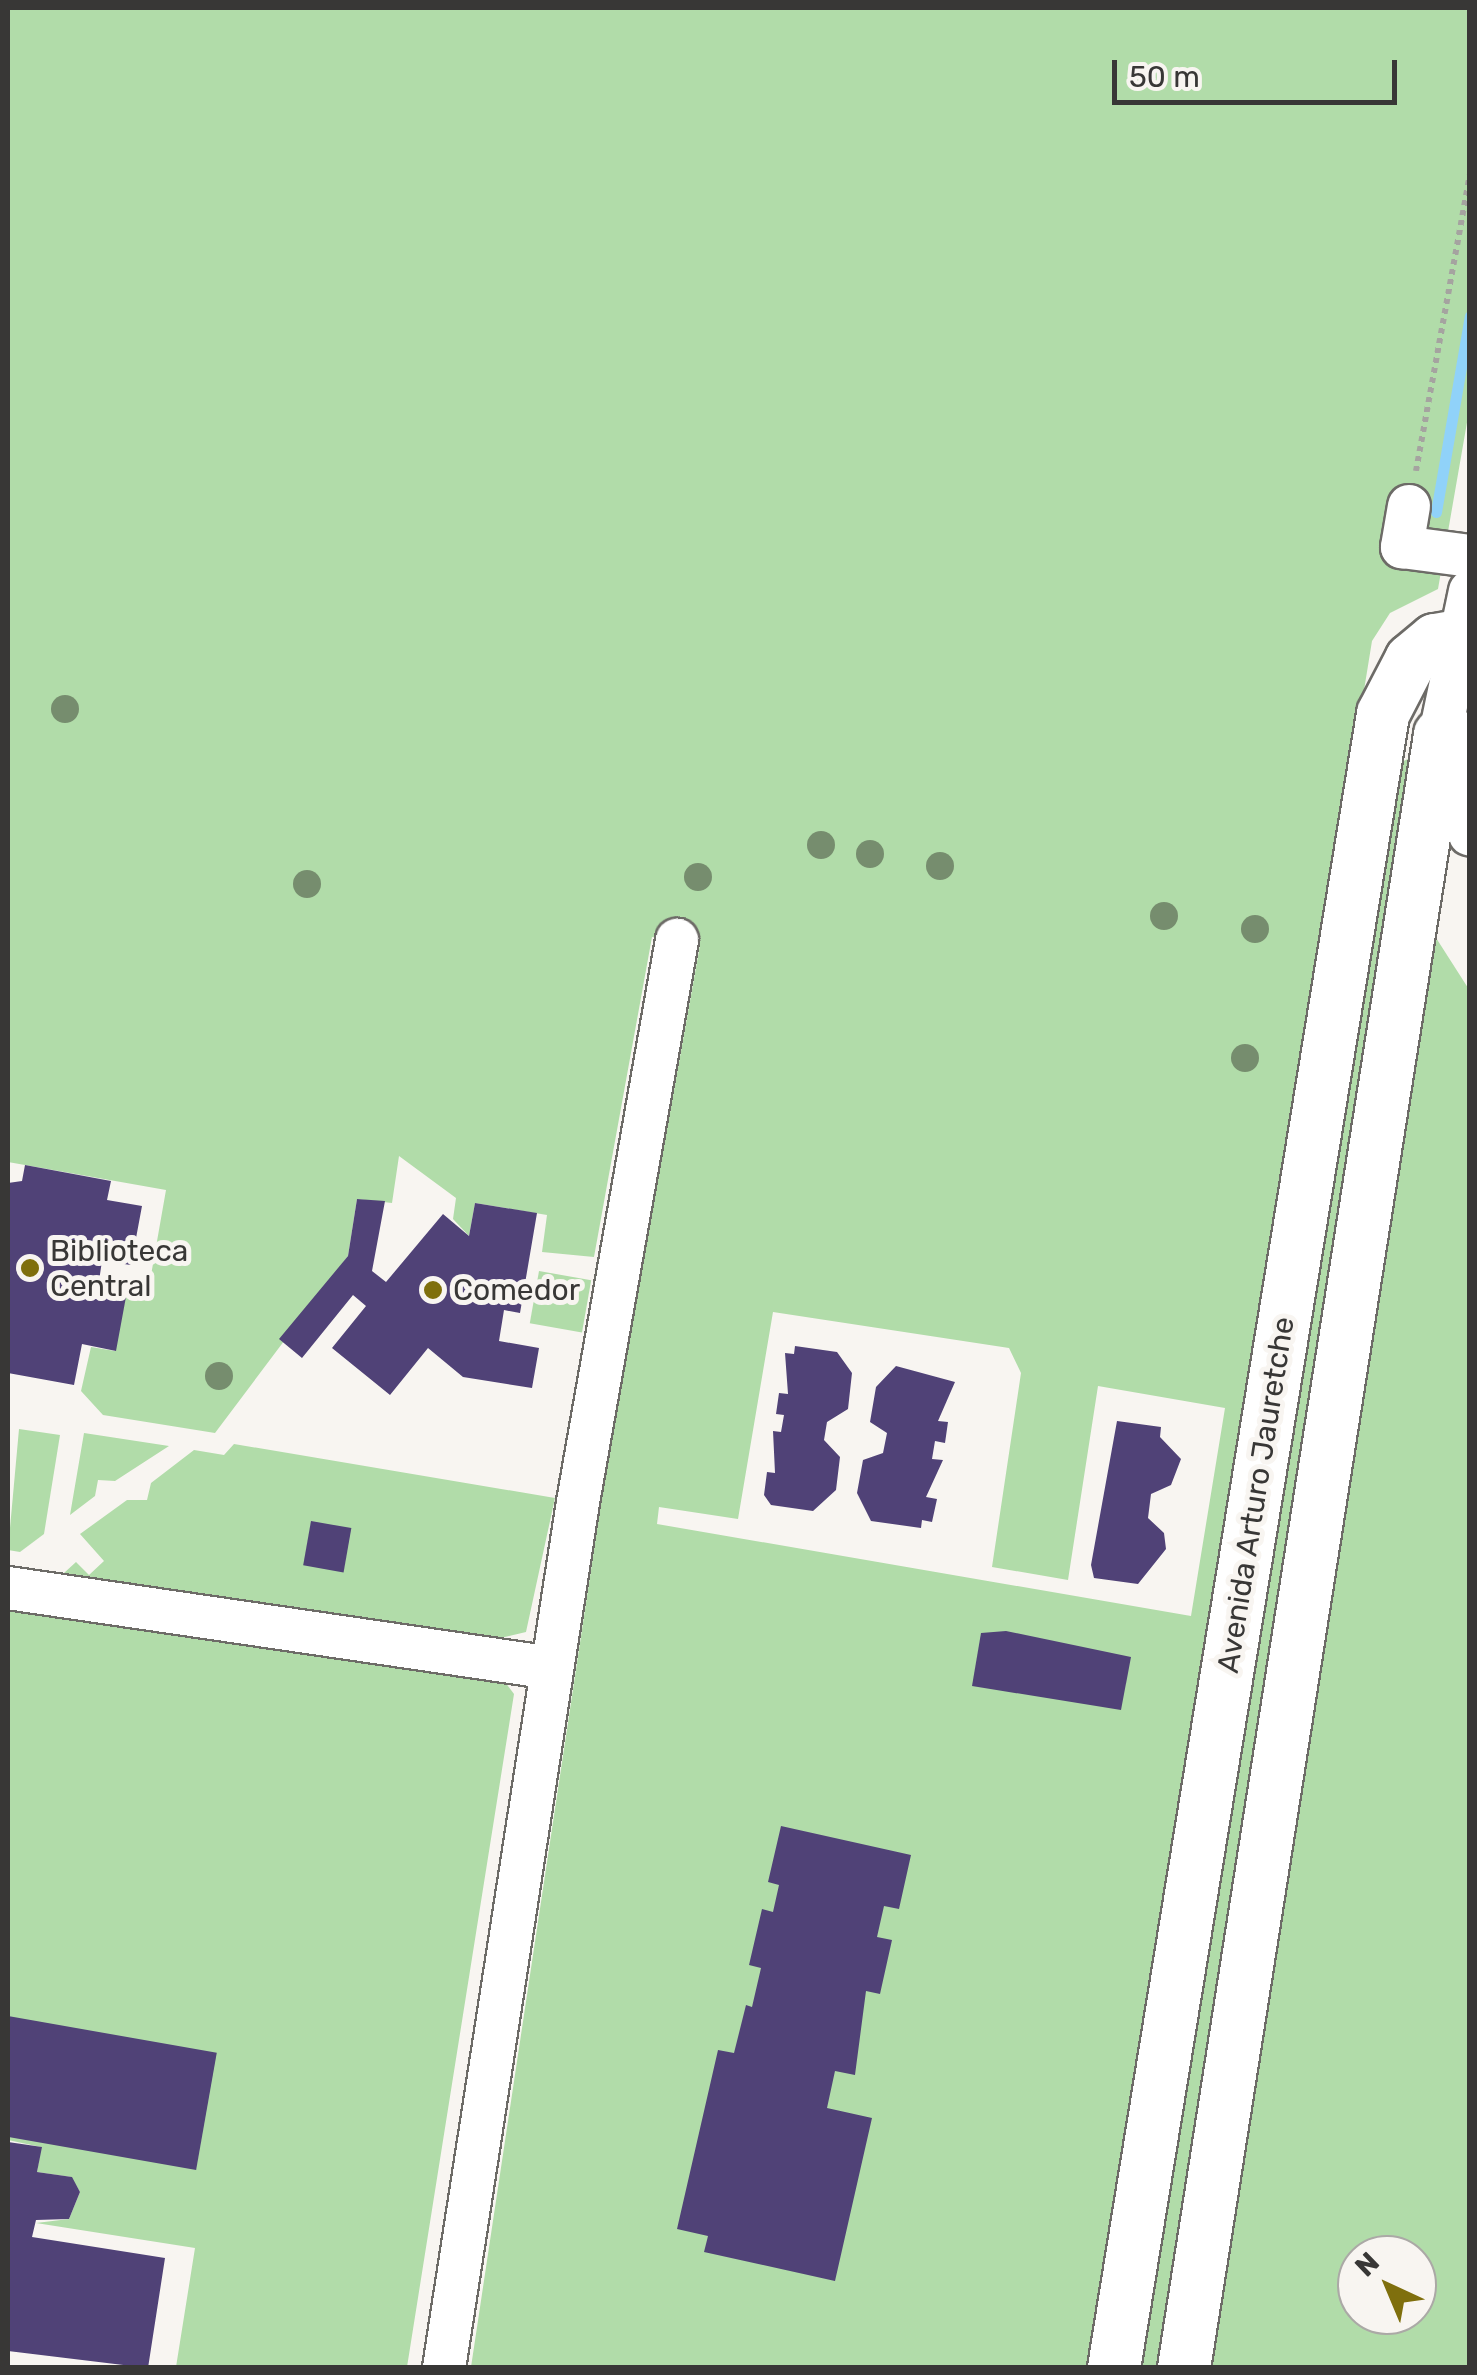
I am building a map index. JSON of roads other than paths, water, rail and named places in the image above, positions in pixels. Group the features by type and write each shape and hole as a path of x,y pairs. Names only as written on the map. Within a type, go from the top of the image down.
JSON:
{"main road":[{"name":"Avenida Arturo Jauretche","path":"1114,2368 1382,714 1411,660 1459,624"},
{"name":"Avenida Arturo Jauretche","path":"1184,2368 1460,746"}],"street":[{"path":"1409,506 1402,546 1470,556"},
{"name":"Avenida Arturo Jauretche","path":"1459,624 1460,746"},
{"path":"1460,746 1470,835"},
{"path":"444,2368 552,1668 676,940"},
{"path":"8,1588 552,1668"}],"waterway":[{"path":"1436,512 1470,316"}],"place":[{"name":"Biblioteca Central","path":"30,1268"},
{"name":"Comedor","path":"433,1290"}]}
